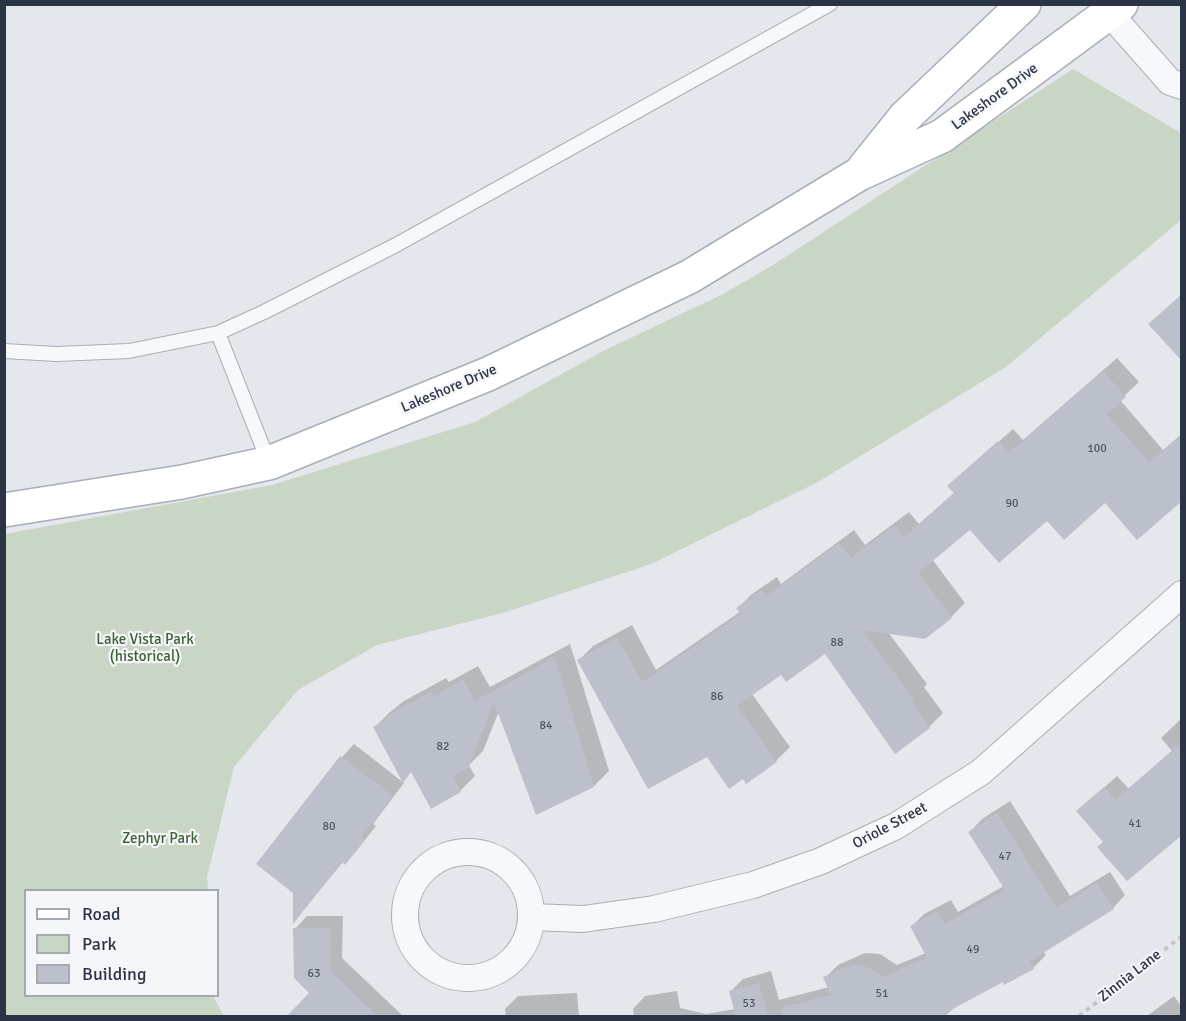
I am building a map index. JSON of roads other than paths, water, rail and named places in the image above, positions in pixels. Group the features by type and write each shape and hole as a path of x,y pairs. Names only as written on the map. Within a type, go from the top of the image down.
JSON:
{"street":[{"name":"Lakeshore Drive","path":"859,174 905,117 1024,4"},
{"name":"Lakeshore Drive","path":"4,510 182,482 269,463 488,374 689,277 859,174 942,136 1116,9"},
{"path":"1116,9 1170,82 1182,86"},
{"name":"Oriole Street","path":"532,917 583,919 654,909 753,885 821,861 896,826 981,772 1182,594"},
{"path":"471,853 490,856 514,873 529,898 532,917 528,936 518,954 504,968 486,976 466,978 447,975 430,966 416,951 408,933 405,914 409,894 419,877 433,864 451,855 471,853"}],"lane":[{"path":"4,351 56,354 129,351 218,333 396,245 830,4"},
{"path":"218,333 269,463"}],"park label":[{"name":"Lake Vista Park (historical)","path":"145,648"},
{"name":"Zephyr Park","path":"160,839"}]}
